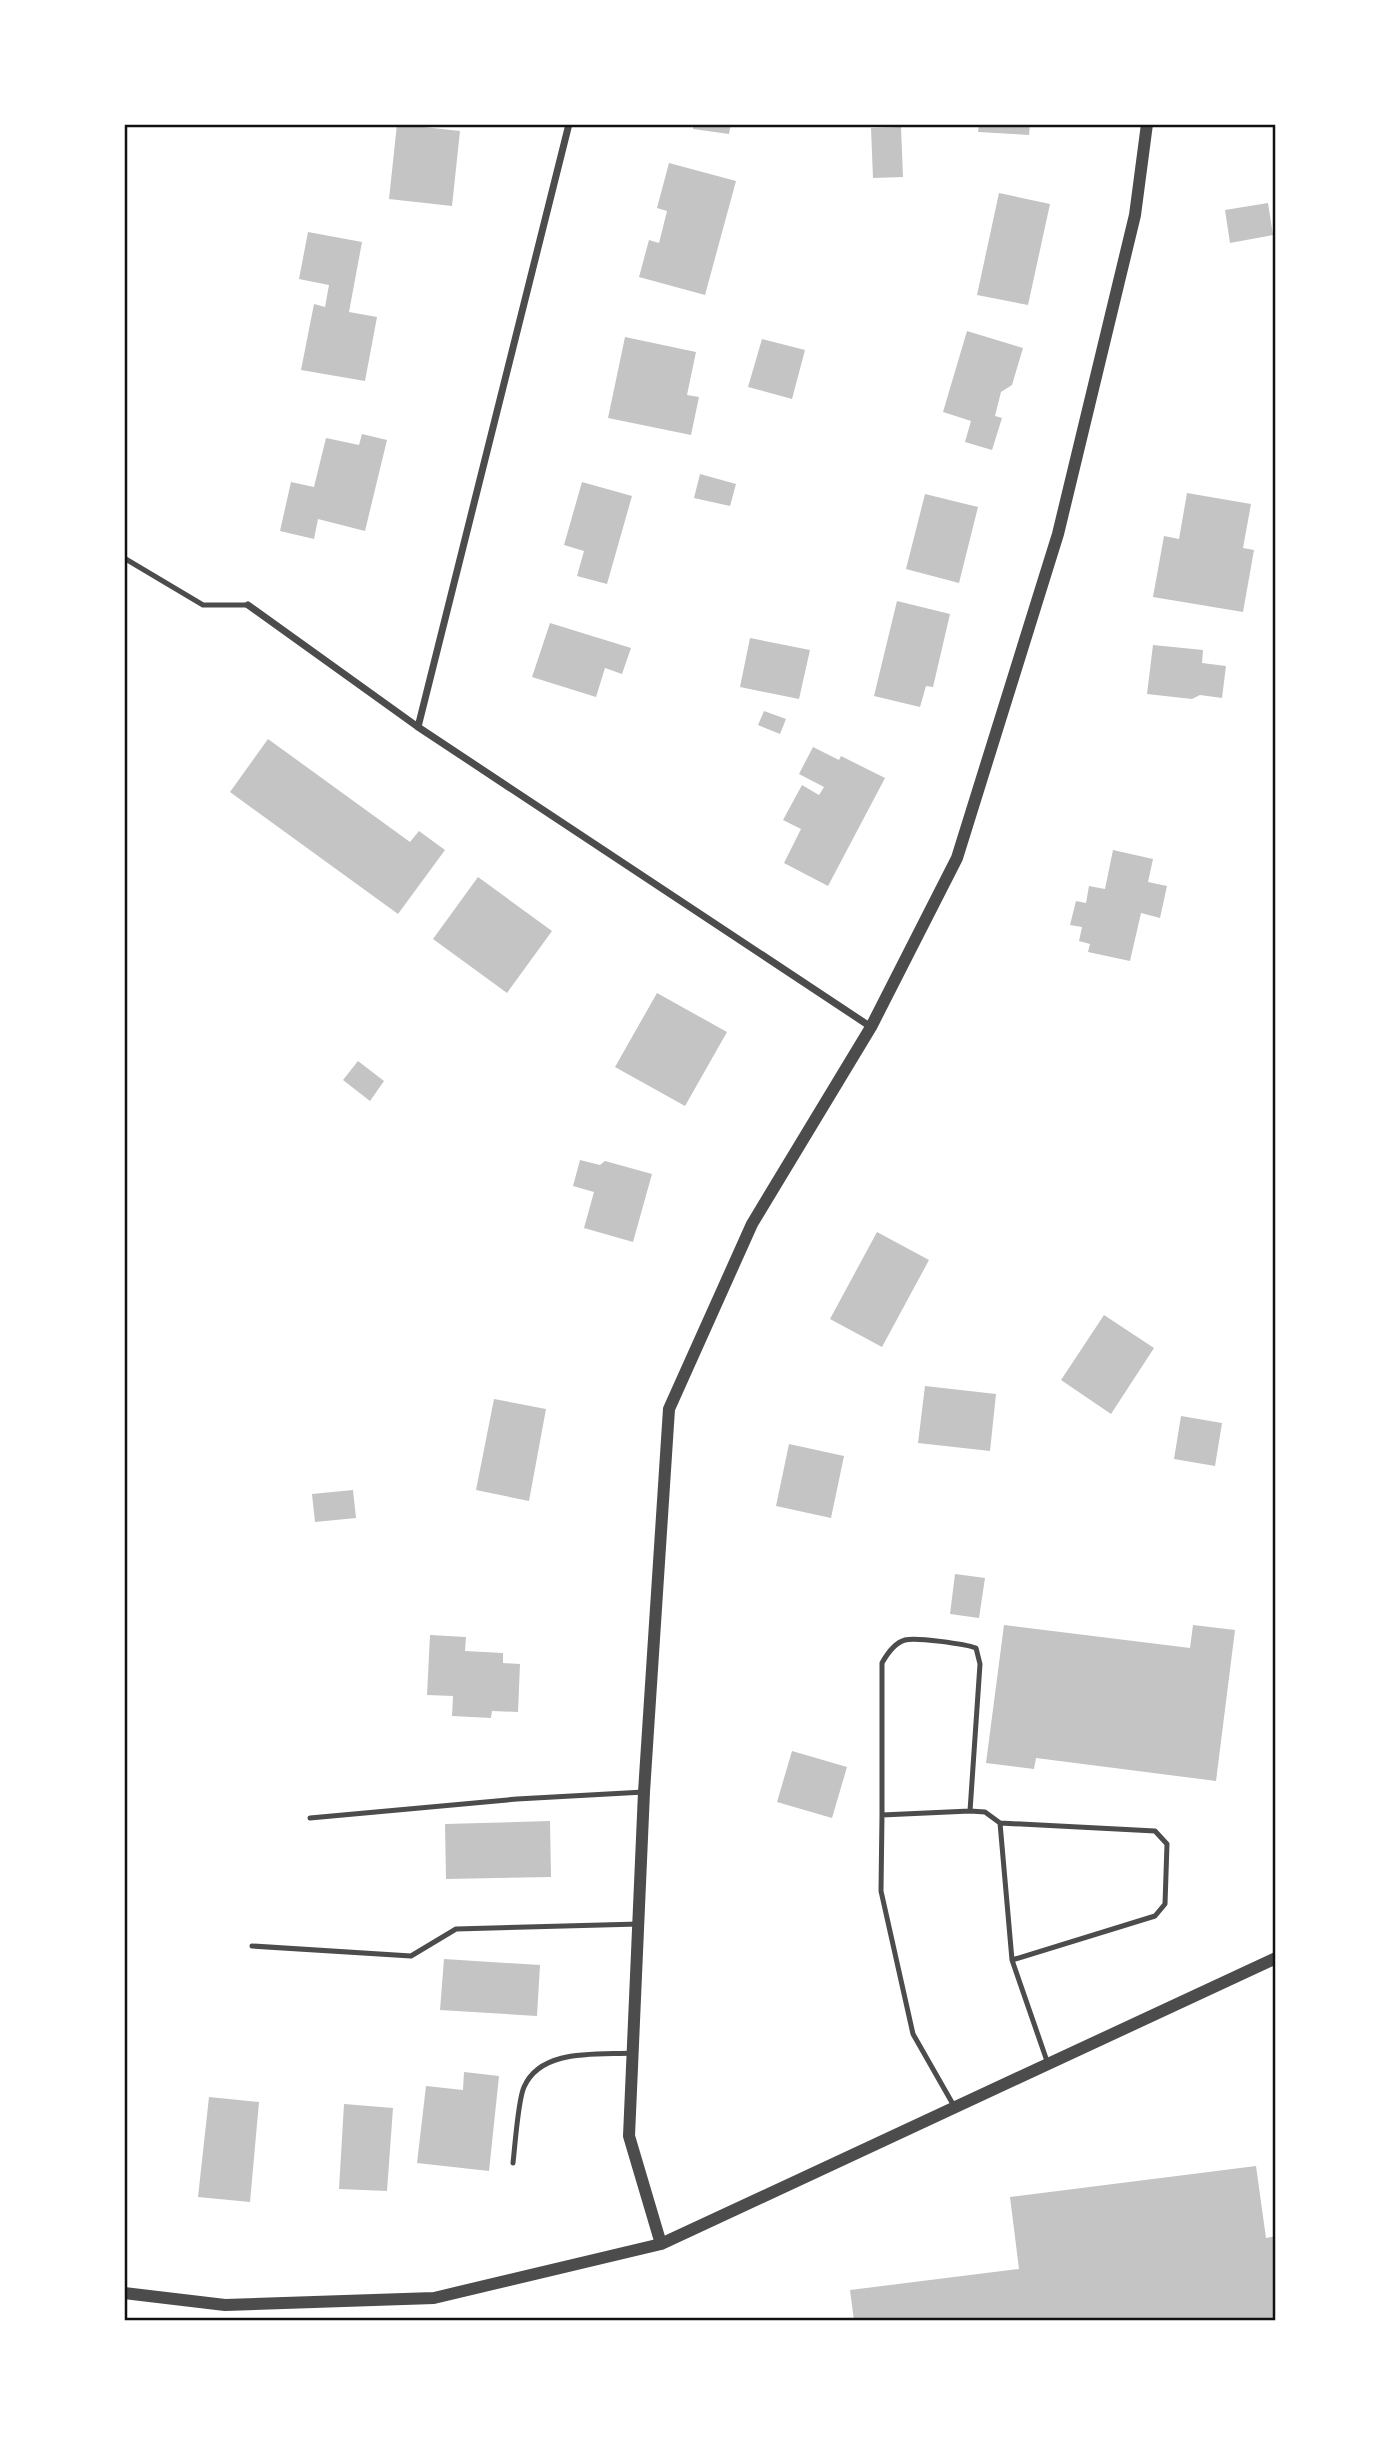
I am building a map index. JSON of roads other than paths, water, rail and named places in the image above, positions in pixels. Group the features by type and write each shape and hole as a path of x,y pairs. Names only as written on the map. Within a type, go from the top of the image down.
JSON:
{"street":[{"path":"418,727 569,124"},
{"path":"661,2244 629,2136 644,1792 668,1409 752,1224 871,1027 957,858 1058,534 1135,215 1147,124"},
{"path":"248,605 418,727 871,1027"},
{"path":"124,2293 225,2305 434,2298 661,2244 1276,1958"}],"lane":[{"path":"124,558 203,605 248,605"},
{"path":"955,2108 914,2034 881,1891 882,1663 889,1650 905,1640 964,1643 976,1648 980,1664 970,1811"},
{"path":"310,1818 517,1799 644,1792"},
{"path":"882,1815 985,1812 1000,1823 1155,1831 1167,1844 1165,1904 1154,1916 1012,1960"},
{"path":"1000,1823 1012,1960 1048,2064"},
{"path":"252,1946 411,1956 456,1928 639,1924"},
{"path":"513,2163 523,2088 539,2066 556,2058 633,2053"}]}
